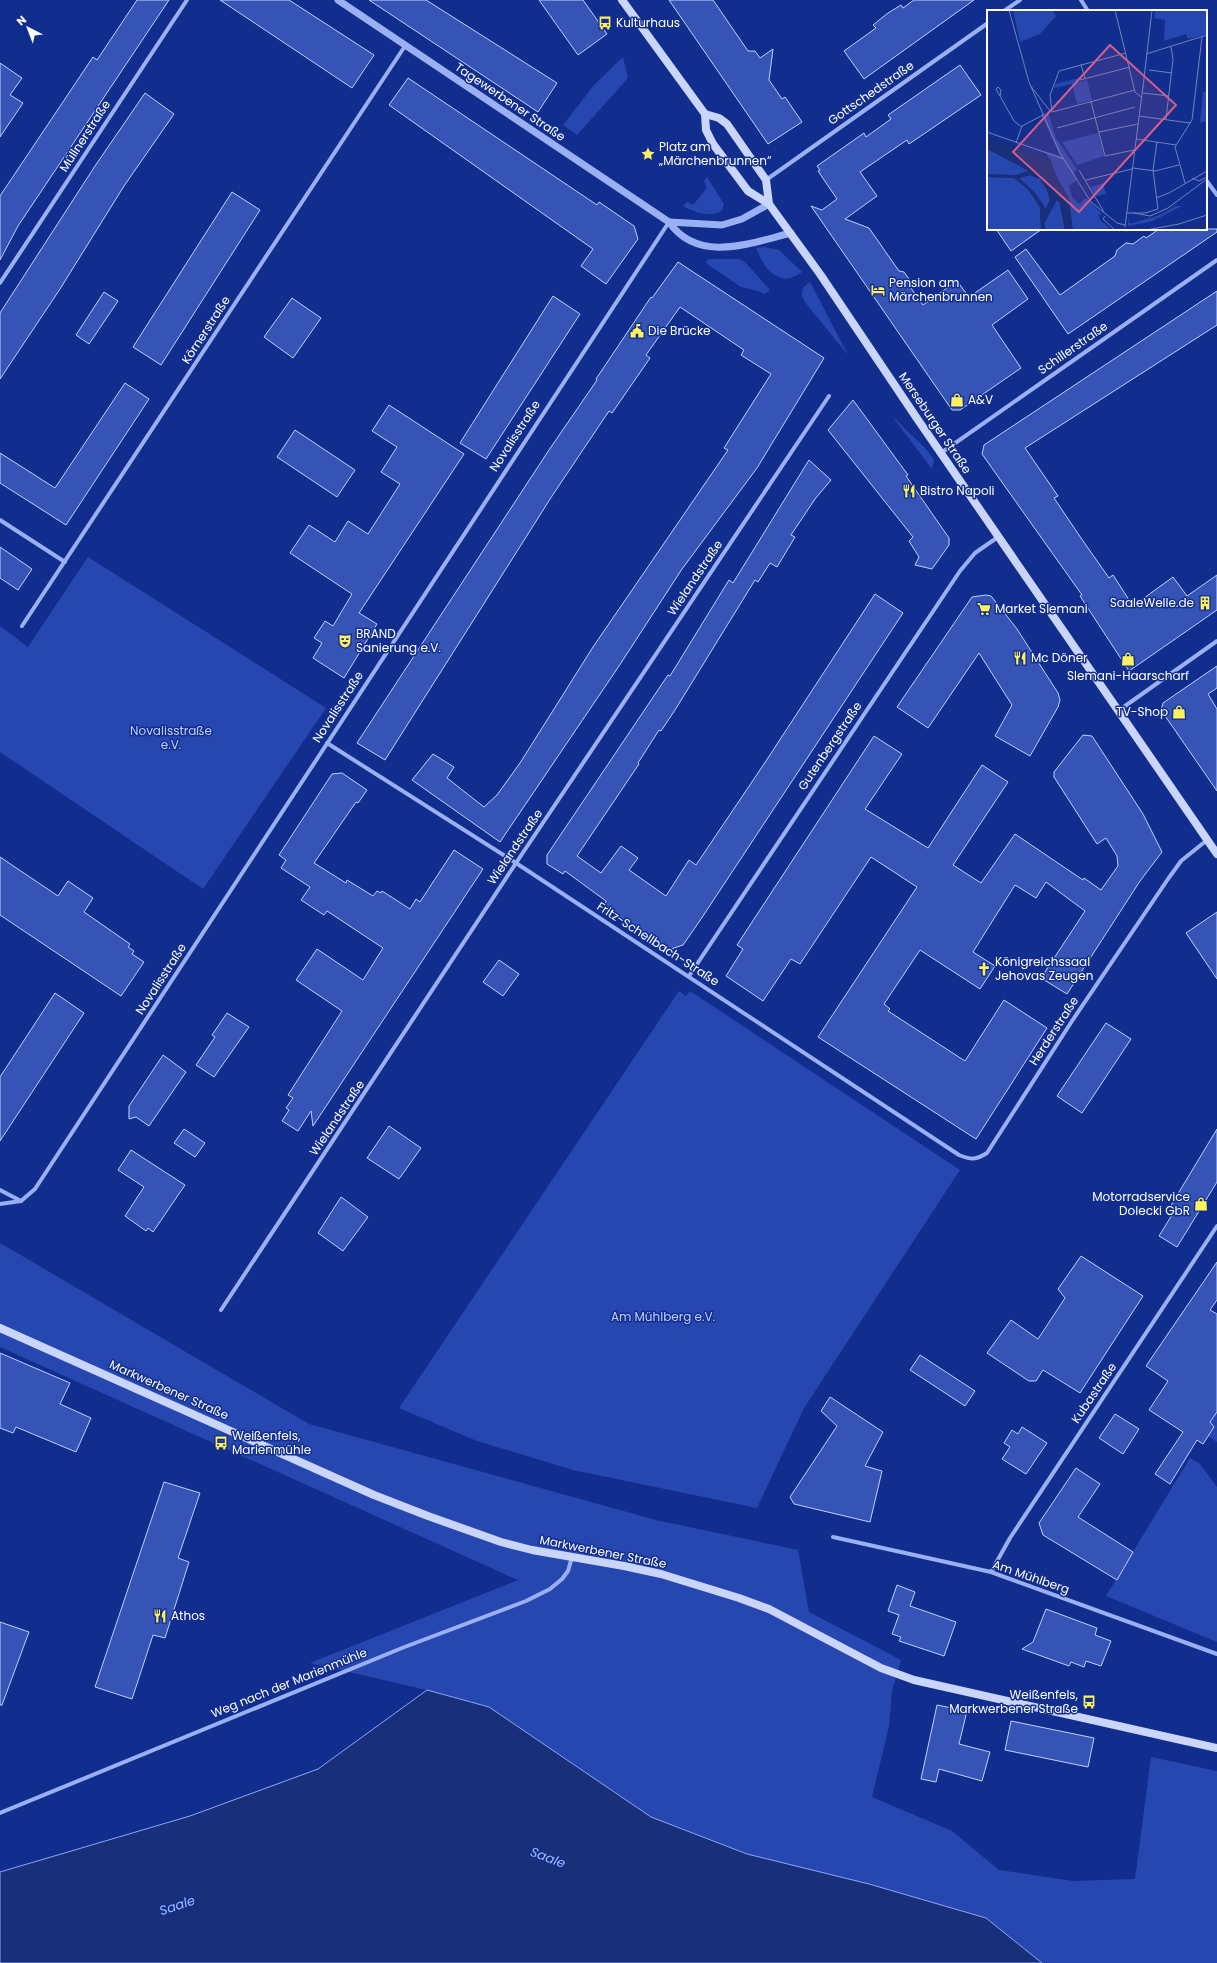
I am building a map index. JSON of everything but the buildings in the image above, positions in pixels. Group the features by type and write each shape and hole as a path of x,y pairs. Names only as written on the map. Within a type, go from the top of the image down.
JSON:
{"main road":[{"name":"Merseburger Straße","path":"622,0 705,114 706,130 722,156 748,191 769,204 791,233 998,537 1217,854"},
{"path":"705,114 720,118 727,124 766,180 769,204"},
{"name":"Markwerbener Straße","path":"0,1328 374,1495 501,1542 661,1574 739,1598 770,1609 881,1668 914,1680 1217,1748"}],"street":[{"name":"Müllnerstraße","path":"0,283 187,0"},
{"name":"Tagewerbener Straße","path":"338,0 669,222 679,234 685,238 711,247 720,248 738,246 791,233"},
{"path":"1005,10 1020,0"},
{"path":"1081,0 1087,10"},
{"name":"Gottschedstraße","path":"766,180 987,24"},
{"name":"Körnerstraße","path":"22,626 406,46"},
{"path":"1207,181 1217,195"},
{"path":"669,222 722,225 742,219 769,204"},
{"name":"Novalisstraße","path":"21,1201 35,1190 669,222"},
{"name":"Schillerstraße","path":"941,453 1217,260"},
{"name":"Wielandstraße","path":"221,1310 516,863 829,396"},
{"path":"0,520 65,562"},
{"name":"Gutenbergstraße","path":"689,976 960,571 975,553 998,537"},
{"path":"1118,710 1217,641"},
{"name":"Fritz-Schellbach-Straße","path":"327,743 516,863 959,1155 969,1160 978,1158"},
{"name":"Herderstraße","path":"978,1158 987,1153 1072,1021 1177,866 1208,840"},
{"path":"0,1190 21,1201"},
{"path":"0,1204 21,1201"},
{"name":"Kubastraße","path":"991,1572 1010,1538 1217,1226"},
{"name":"Am Mühlberg","path":"833,1537 991,1572 1217,1654"},
{"name":"Weg nach der Marienmühle","path":"0,1813 394,1651 526,1601 550,1589 562,1579 568,1570 572,1557"}],"green space":[{"path":"623,57 628,78 577,135 563,125 594,85"},
{"path":"707,177 724,204 722,210 713,214 702,214 683,206 687,202 693,205 707,188 704,181"},
{"path":"764,247 779,250 802,272 794,277 787,278 774,274 763,263 756,248"},
{"path":"709,259 739,259 745,262 770,290 765,294 741,287 707,264 706,262"},
{"path":"810,282 848,355 804,301 802,290"},
{"path":"892,416 927,450 934,460 932,469"},
{"name":"Novalisstraße e.V.","path":"88,557 326,708 203,889 0,752 0,626 28,647"},
{"name":"Am Mühlberg e.V.","path":"679,991 686,996 690,991 960,1170 804,1408 757,1508 573,1470 477,1441 399,1408"},
{"path":"0,1243 309,1424 656,1520 798,1550 809,1612 901,1660 892,1691 889,1726 872,1797 952,1831 999,1870 1073,1881 1135,1879 1151,1757 1217,1771 1217,1963 1042,1963 986,1918 747,1854 651,1817 489,1707 427,1690 310,1663 518,1580 0,1347"},
{"path":"1217,1412 1217,1442 1208,1436 1214,1427 1210,1422"},
{"path":"1190,1458 1200,1464 1217,1487 1217,1642 1106,1596"}],"water":[{"name":"Saale","path":"427,1690 489,1707 651,1817 747,1854 869,1884 986,1918 1042,1963 0,1963 0,1872 190,1816 318,1769"}],"place":[{"name":"Kulturhaus","path":"605,23"},
{"name":"Platz am „Märchenbrunnen“","path":"648,154"},
{"name":"Pension am Märchenbrunnen","path":"878,290"},
{"name":"Die Brücke","path":"637,331"},
{"name":"A&V","path":"957,400"},
{"name":"Bistro Napoli","path":"909,491"},
{"name":"SaaleWelle.de","path":"1205,603"},
{"name":"Market Slemani","path":"984,609"},
{"name":"BRAND Sanierung e.V.","path":"345,641"},
{"name":"Mc Döner","path":"1020,658"},
{"name":"Slemani-Haarscharf","path":"1128,659"},
{"name":"TV-Shop","path":"1179,712"},
{"name":"Königreichssaal Jehovas Zeugen","path":"984,969"},
{"name":"Motorradservice Dolecki GbR","path":"1201,1204"},
{"name":"Weißenfels, Marienmühle","path":"221,1443"},
{"name":"Athos","path":"160,1616"},
{"name":"Weißenfels, Markwerbener Straße","path":"1089,1702"}]}
